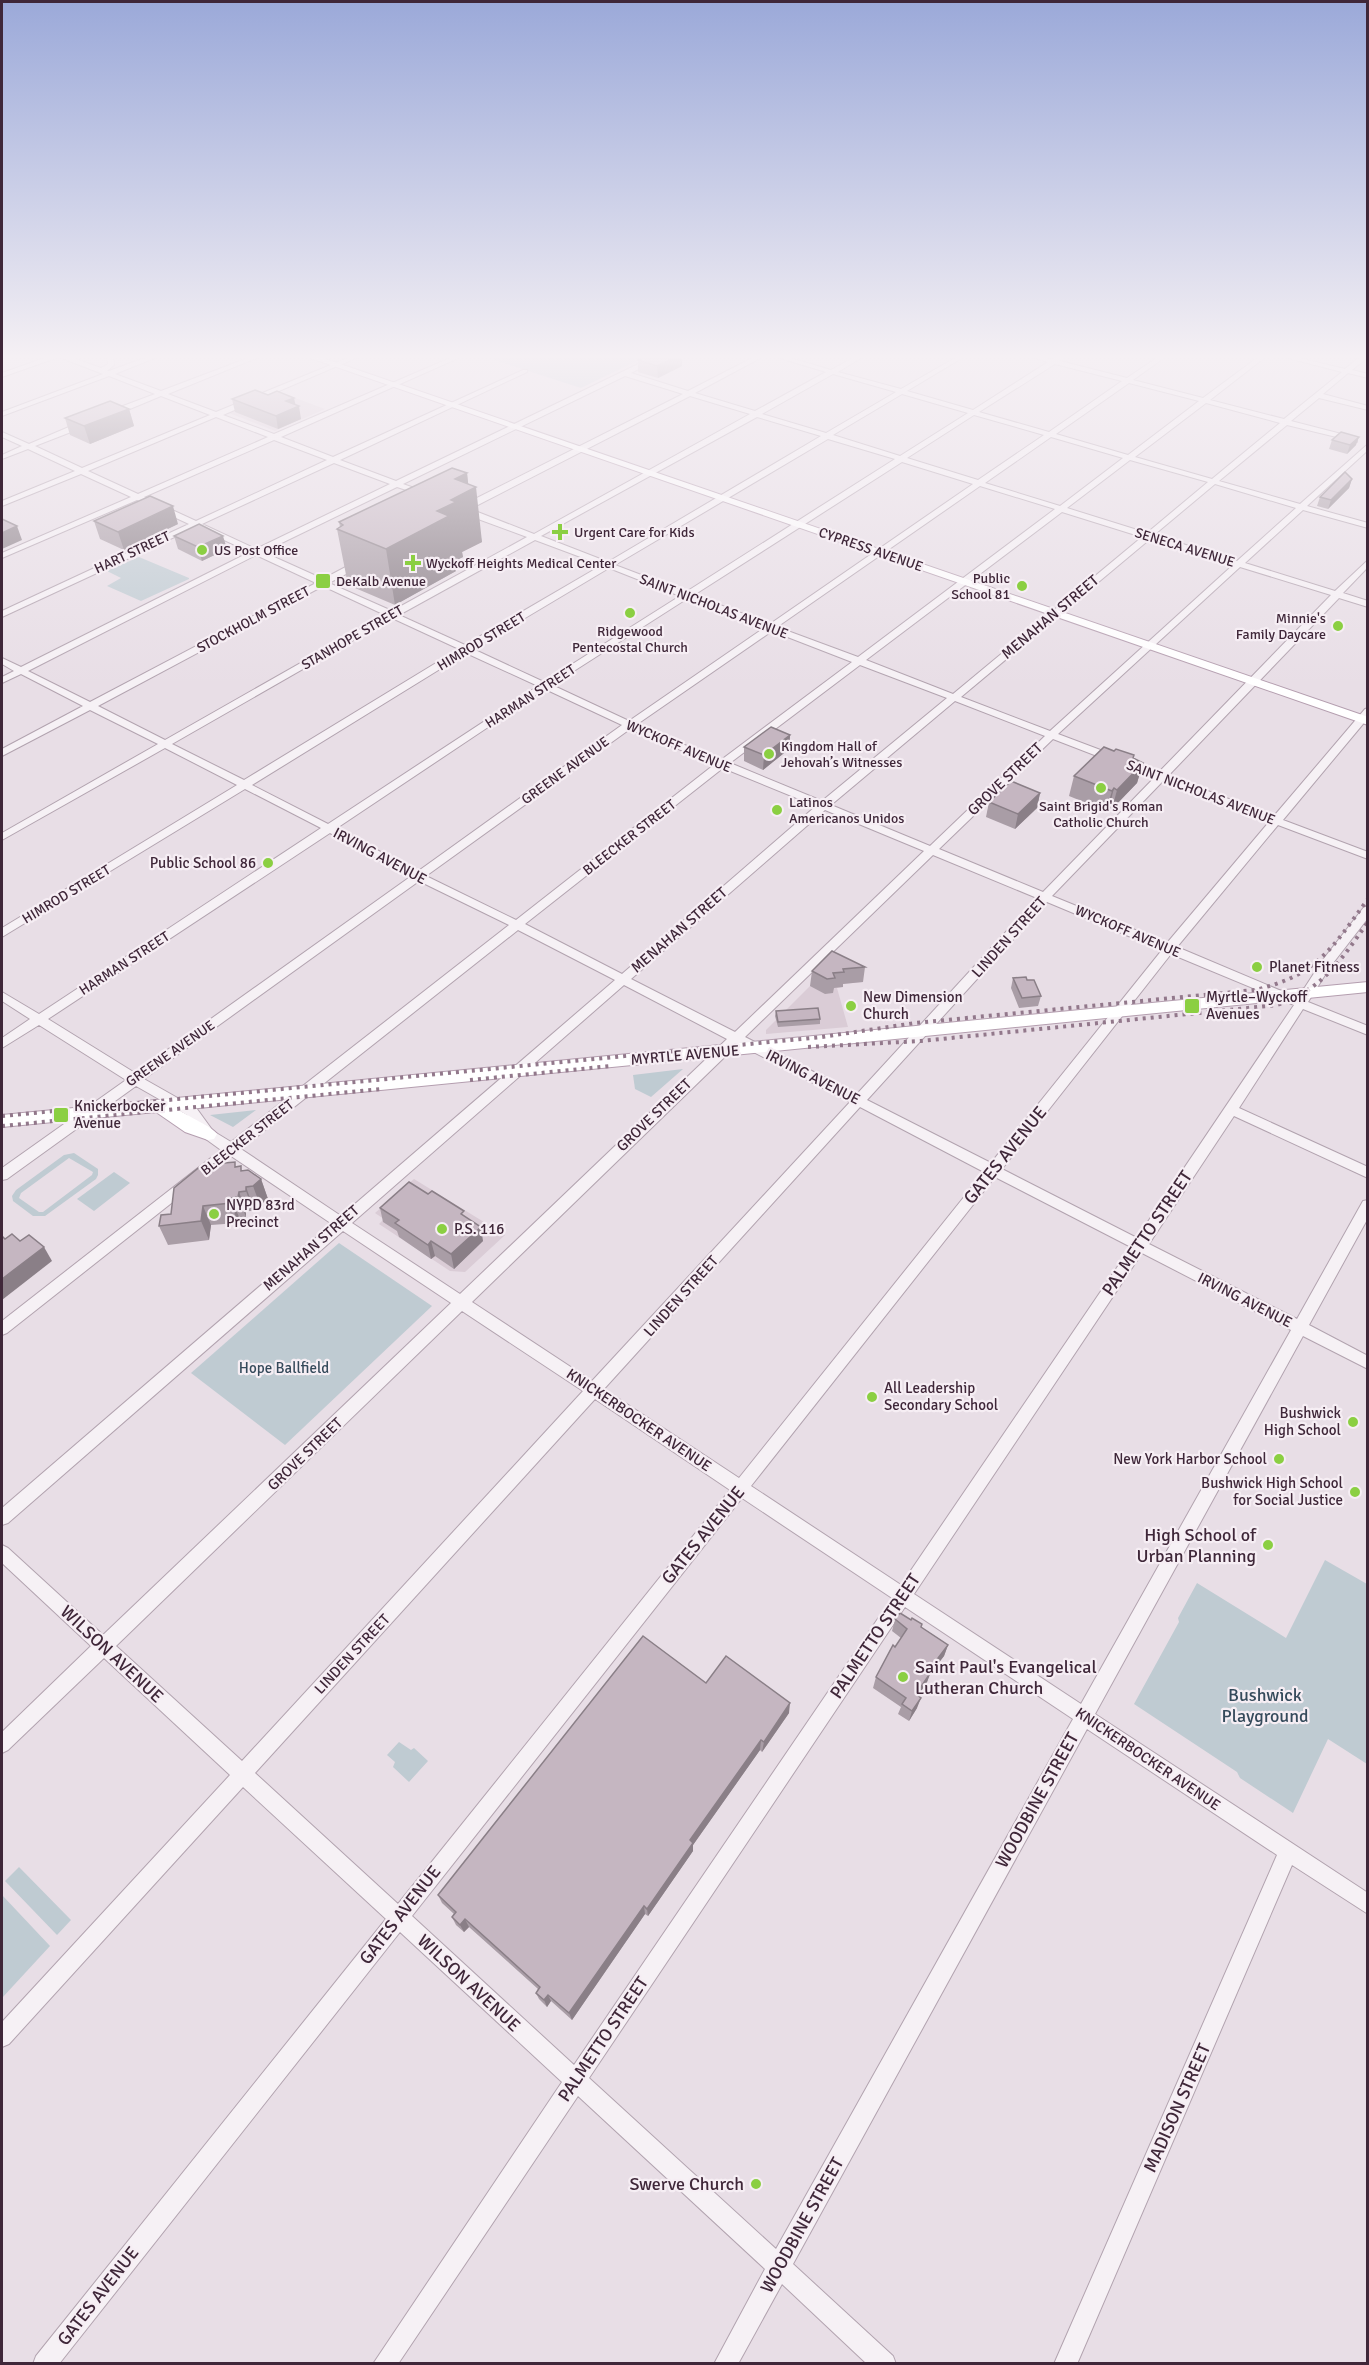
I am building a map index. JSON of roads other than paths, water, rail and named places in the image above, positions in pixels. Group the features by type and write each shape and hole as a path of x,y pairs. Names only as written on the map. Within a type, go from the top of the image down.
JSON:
{"main road":[{"name":"CYPRESS AVENUE","path":"629,465 1253,681 1365,717"},
{"name":"MYRTLE AVENUE","path":"2,1121 1283,996 1304,998 1368,987"},
{"path":"169,1105 191,1126 208,1134"}],"street":[{"name":"WYCKOFF AVENUE","path":"70,465 629,725 1283,996"},
{"path":"2,504 91,465"},
{"path":"2,556 206,465"},
{"name":"HART STREET","path":"2,614 321,465"},
{"path":"347,465 434,498"},
{"path":"2,680 435,465"},
{"name":"SAINT NICHOLAS AVENUE","path":"547,465 458,510 533,536 1368,856"},
{"name":"STANHOPE STREET","path":"2,837 392,615 661,465"},
{"name":"HIMROD STREET","path":"2,933 466,649 777,465"},
{"name":"HARMAN STREET","path":"2,1044 544,686 890,465"},
{"name":"SENECA AVENUE","path":"921,465 1368,604"},
{"name":"GREENE AVENUE","path":"2,1175 134,1078 629,725 1004,465"},
{"name":"BLEECKER STREET","path":"2,1329 722,764 1118,465"},
{"path":"1157,465 1368,526"},
{"name":"MENAHAN STREET","path":"2,1518 514,1071 823,806 1233,465"},
{"name":"GROVE STREET","path":"2,1744 930,850 1052,734 1151,646 1346,465"},
{"name":"STOCKHOLM STREET","path":"2,753 370,558"},
{"name":"LINDEN STREET","path":"2,2037 241,1773 1046,897 1368,562"},
{"name":"IRVING AVENUE","path":"2,661 1368,1363"},
{"name":"GATES AVENUE","path":"44,2364 1169,949 1365,717"},
{"name":"PALMETTO STREET","path":"384,2364 1259,1069 1326,964 1368,910"},
{"path":"2,996 134,1078 169,1105"},
{"path":"1304,998 1368,1030"},
{"path":"1230,1109 1368,1173"},
{"name":"KNICKERBOCKER AVENUE","path":"208,1134 1368,1905"},
{"name":"WOODBINE STREET","path":"724,2364 1368,1204"},
{"name":"WILSON AVENUE","path":"2,1553 885,2364"},
{"name":"MADISON STREET","path":"1065,2364 1288,1852"}],"railway":[{"path":"2,1116 822,1037 915,1023 1255,990 1276,984 1309,968 1333,945 1368,899"},
{"path":"808,1047 921,1041 1277,1005 1307,991 1330,972 1368,922"},
{"path":"470,1080 611,1066"},
{"path":"2,1126 381,1089"}],"place":[{"name":"Urgent Care for Kids","path":"560,532"},
{"name":"US Post Office","path":"202,550"},
{"name":"Wyckoff Heights Medical Center","path":"413,563"},
{"name":"DeKalb Avenue","path":"323,581"},
{"name":"Public School 81","path":"1022,586"},
{"name":"Ridgewood Pentecostal Church","path":"630,613"},
{"name":"Minnie's Family Daycare","path":"1338,626"},
{"name":"Kingdom Hall of Jehovah’s Witnesses","path":"769,754"},
{"name":"Saint Brigid's Roman Catholic Church","path":"1101,788"},
{"name":"Latinos Americanos Unidos","path":"777,810"},
{"name":"Public School 86","path":"268,863"},
{"name":"Planet Fitness","path":"1257,967"},
{"name":"New Dimension Church","path":"851,1006"},
{"name":"Myrtle–Wyckoff Avenues","path":"1192,1006"},
{"name":"Knickerbocker Avenue","path":"61,1115"},
{"name":"NYPD 83rd Precinct","path":"214,1214"},
{"name":"P.S. 116","path":"442,1229"},
{"name":"All Leadership Secondary School","path":"872,1397"},
{"name":"Bushwick High School","path":"1353,1422"},
{"name":"New York Harbor School","path":"1279,1459"},
{"name":"Bushwick High School for Social Justice","path":"1355,1492"},
{"name":"High School of Urban Planning","path":"1268,1545"},
{"name":"Saint Paul's Evangelical Lutheran Church","path":"903,1677"},
{"name":"Swerve Church","path":"756,2184"}],"park label":[{"name":"Hope Ballfield","path":"284,1368"},
{"name":"Bushwick Playground","path":"1265,1705"}]}
